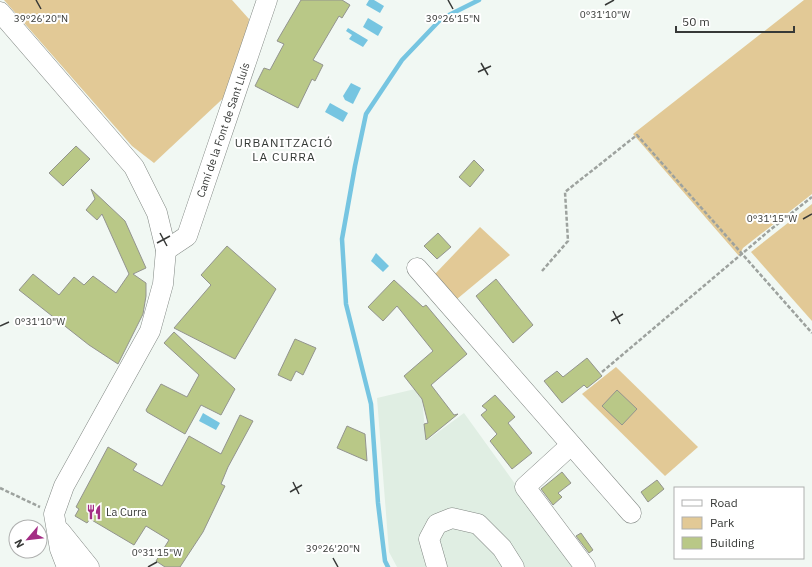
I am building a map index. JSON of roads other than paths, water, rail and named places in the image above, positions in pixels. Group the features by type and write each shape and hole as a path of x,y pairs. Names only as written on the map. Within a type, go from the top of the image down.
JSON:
{"street":[{"name":"Camí de la Font de Sant Lluís","path":"166,250 187,236 267,0"},
{"path":"0,12 134,167 157,212 166,250 163,284 150,331 64,486 56,520 60,550 67,567"},
{"path":"417,268 631,513"},
{"path":"571,444 525,487 585,567"},
{"path":"437,567 429,539 437,524 452,518 478,524 502,548 514,567"},
{"path":"56,520 89,567"}],"water":[{"path":"369,0 374,0 384,6 380,13 366,5"},
{"path":"368,18 383,27 378,36 363,27"},
{"path":"348,28 368,40 363,47 349,39 352,35 346,31"},
{"path":"351,83 361,88 353,104 345,100 343,96"},
{"path":"330,103 348,113 343,122 325,112"},
{"path":"376,253 389,266 383,272 371,261"},
{"path":"203,413 220,423 216,430 199,421"}],"waterway":[{"path":"388,567 385,561 378,503 371,404 346,304 342,239 366,114 402,60 441,19 479,0"}],"place":[{"name":"La Curra","path":"94,512"}],"district":[{"name":"URBANITZACIÓ LA CURRA","path":"284,149"}]}
